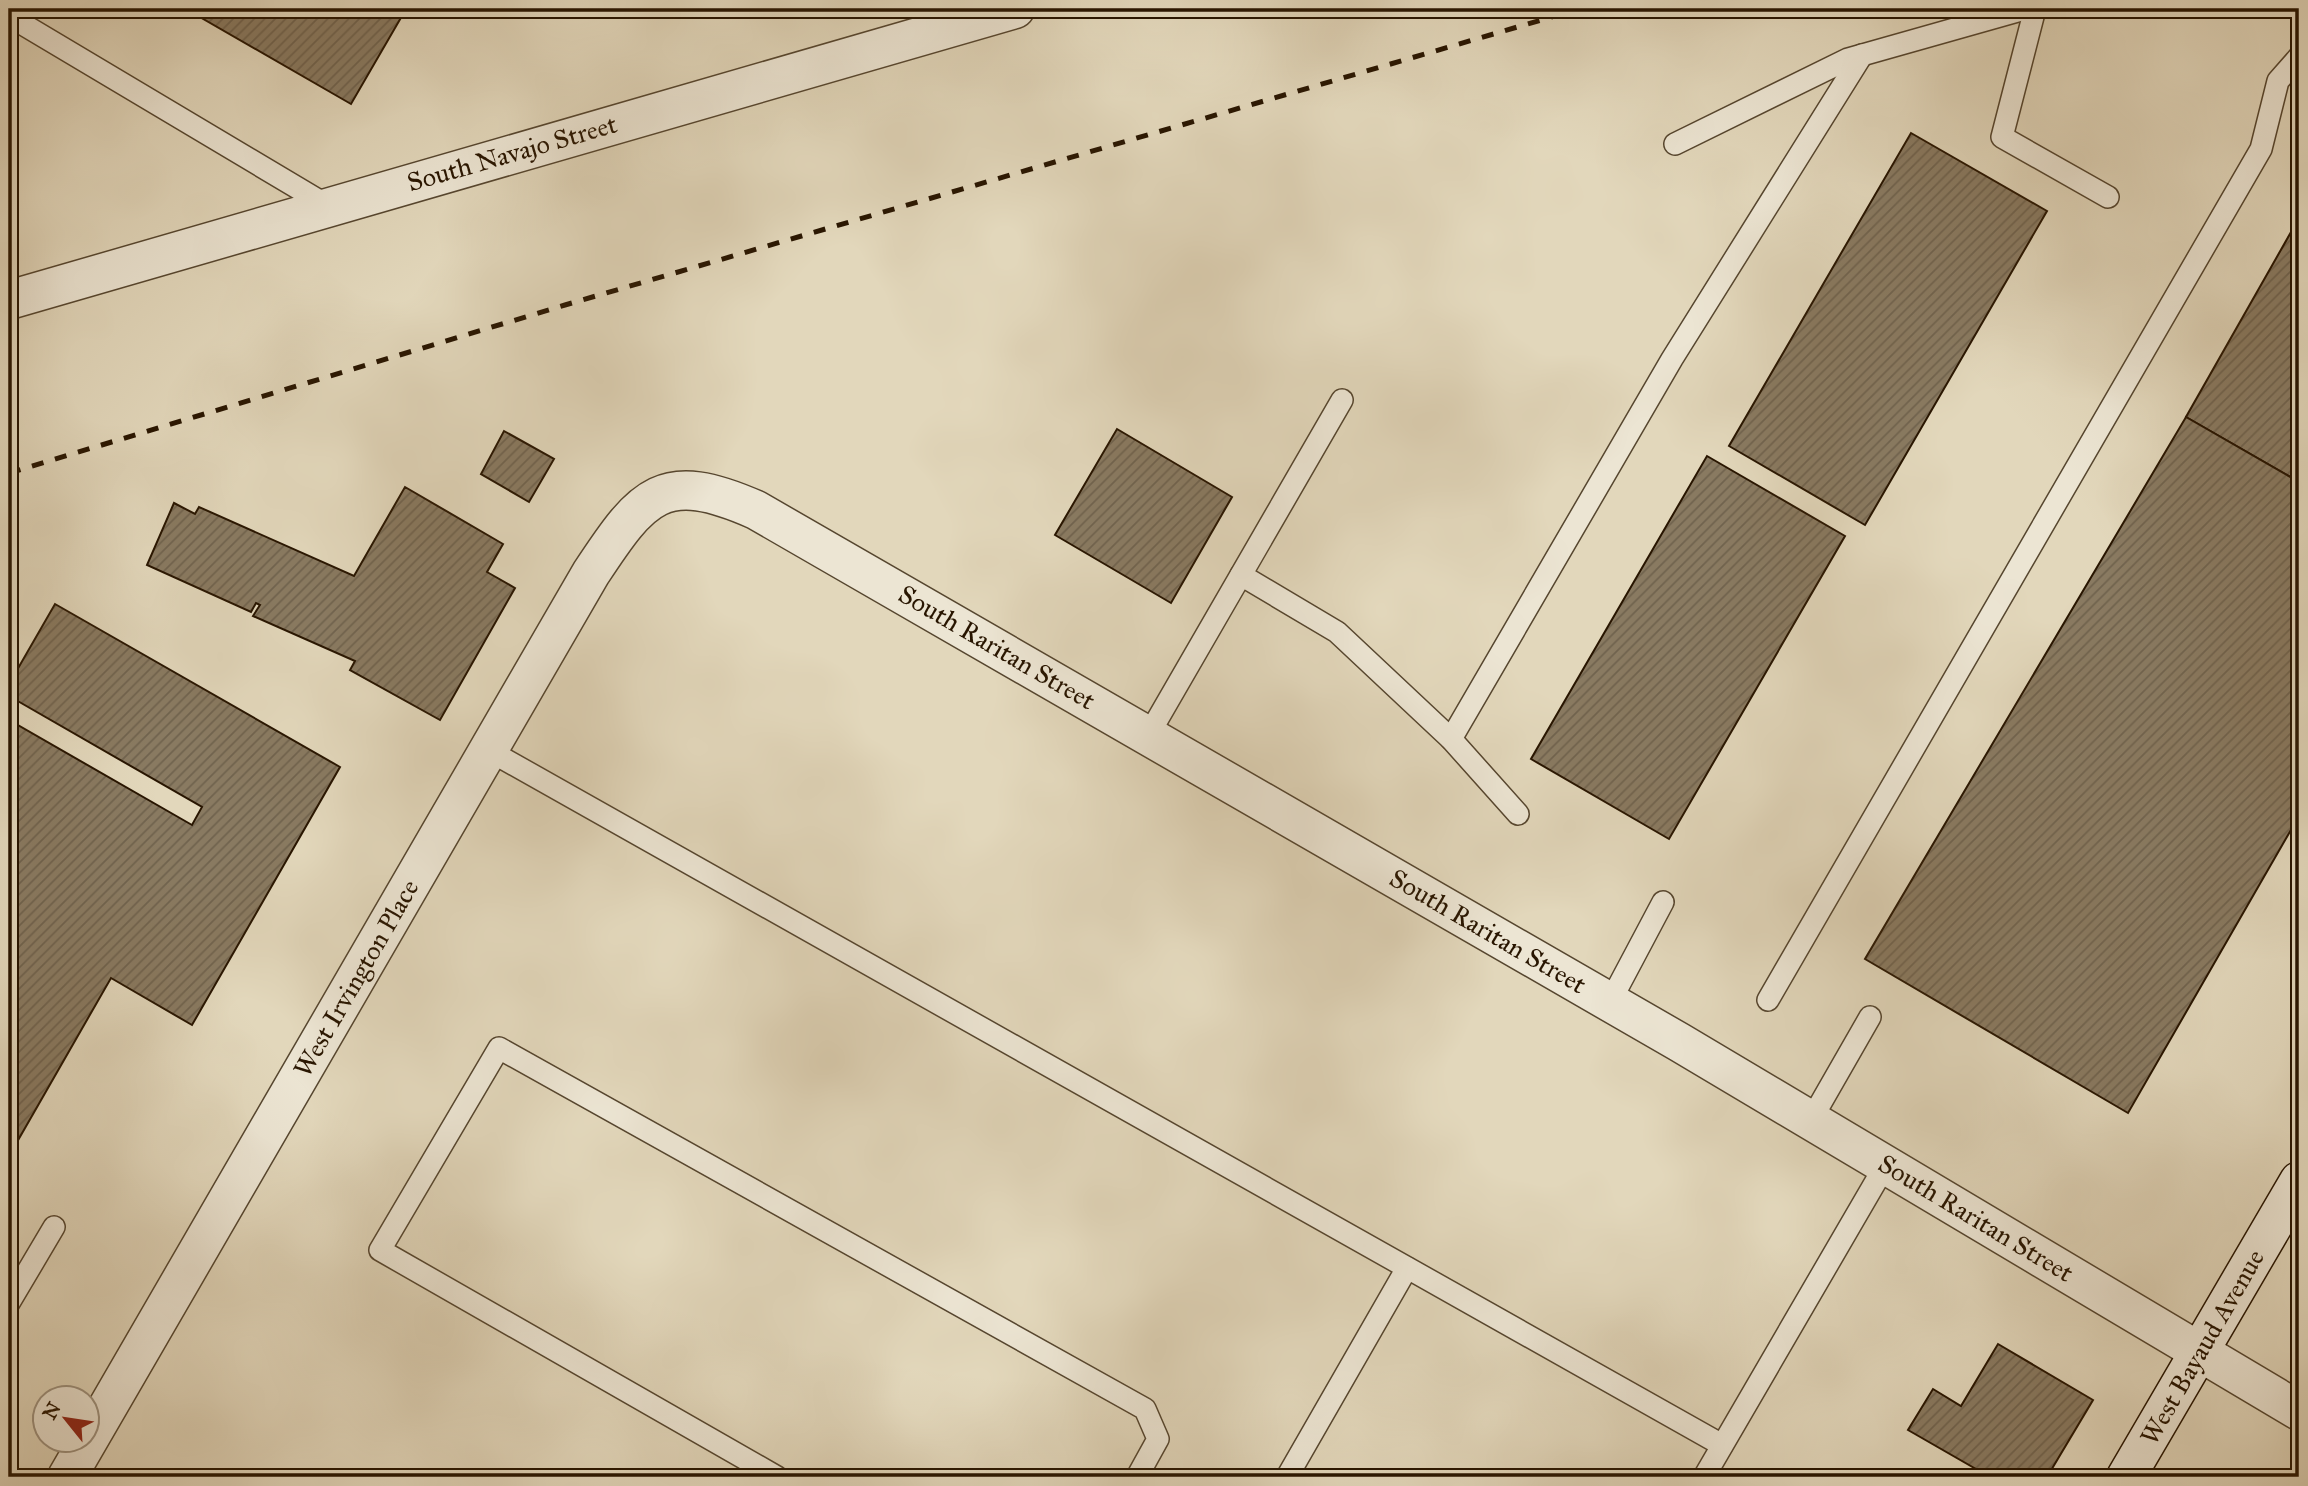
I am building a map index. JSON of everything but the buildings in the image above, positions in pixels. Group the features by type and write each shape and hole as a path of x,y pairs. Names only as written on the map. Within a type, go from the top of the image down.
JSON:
{"street":[{"name":"South Navajo Street","path":"9,300 1015,9"},
{"name":"South Raritan Street","path":"661,493 682,489 706,491 756,510 1610,1002 2299,1411"},
{"name":"West Irvington Place","path":"67,1477 488,750 612,542 635,513 661,493"},
{"name":"West Bayaud Avenue","path":"2126,1477 2299,1181"}],"lane":[{"path":"1675,144 1862,55 2025,9"},
{"path":"2035,9 2002,137 2108,197"},
{"path":"9,16 328,206"},
{"path":"1451,739 1672,359 1862,55"},
{"path":"1768,1000 2261,149 2278,81 2299,57"},
{"path":"1149,734 1342,400"},
{"path":"1241,575 1337,632 1451,739 1518,814"},
{"path":"488,750 1722,1446"},
{"path":"1610,1002 1663,902"},
{"path":"1811,1120 1870,1017"},
{"path":"777,1477 380,1250 499,1048 1145,1409 1158,1439 1137,1477"},
{"path":"1704,1477 1886,1164"},
{"path":"9,1303 54,1227"},
{"path":"1287,1477 1408,1268"}],"railway":[{"path":"9,473 565,305 1579,9"}]}
